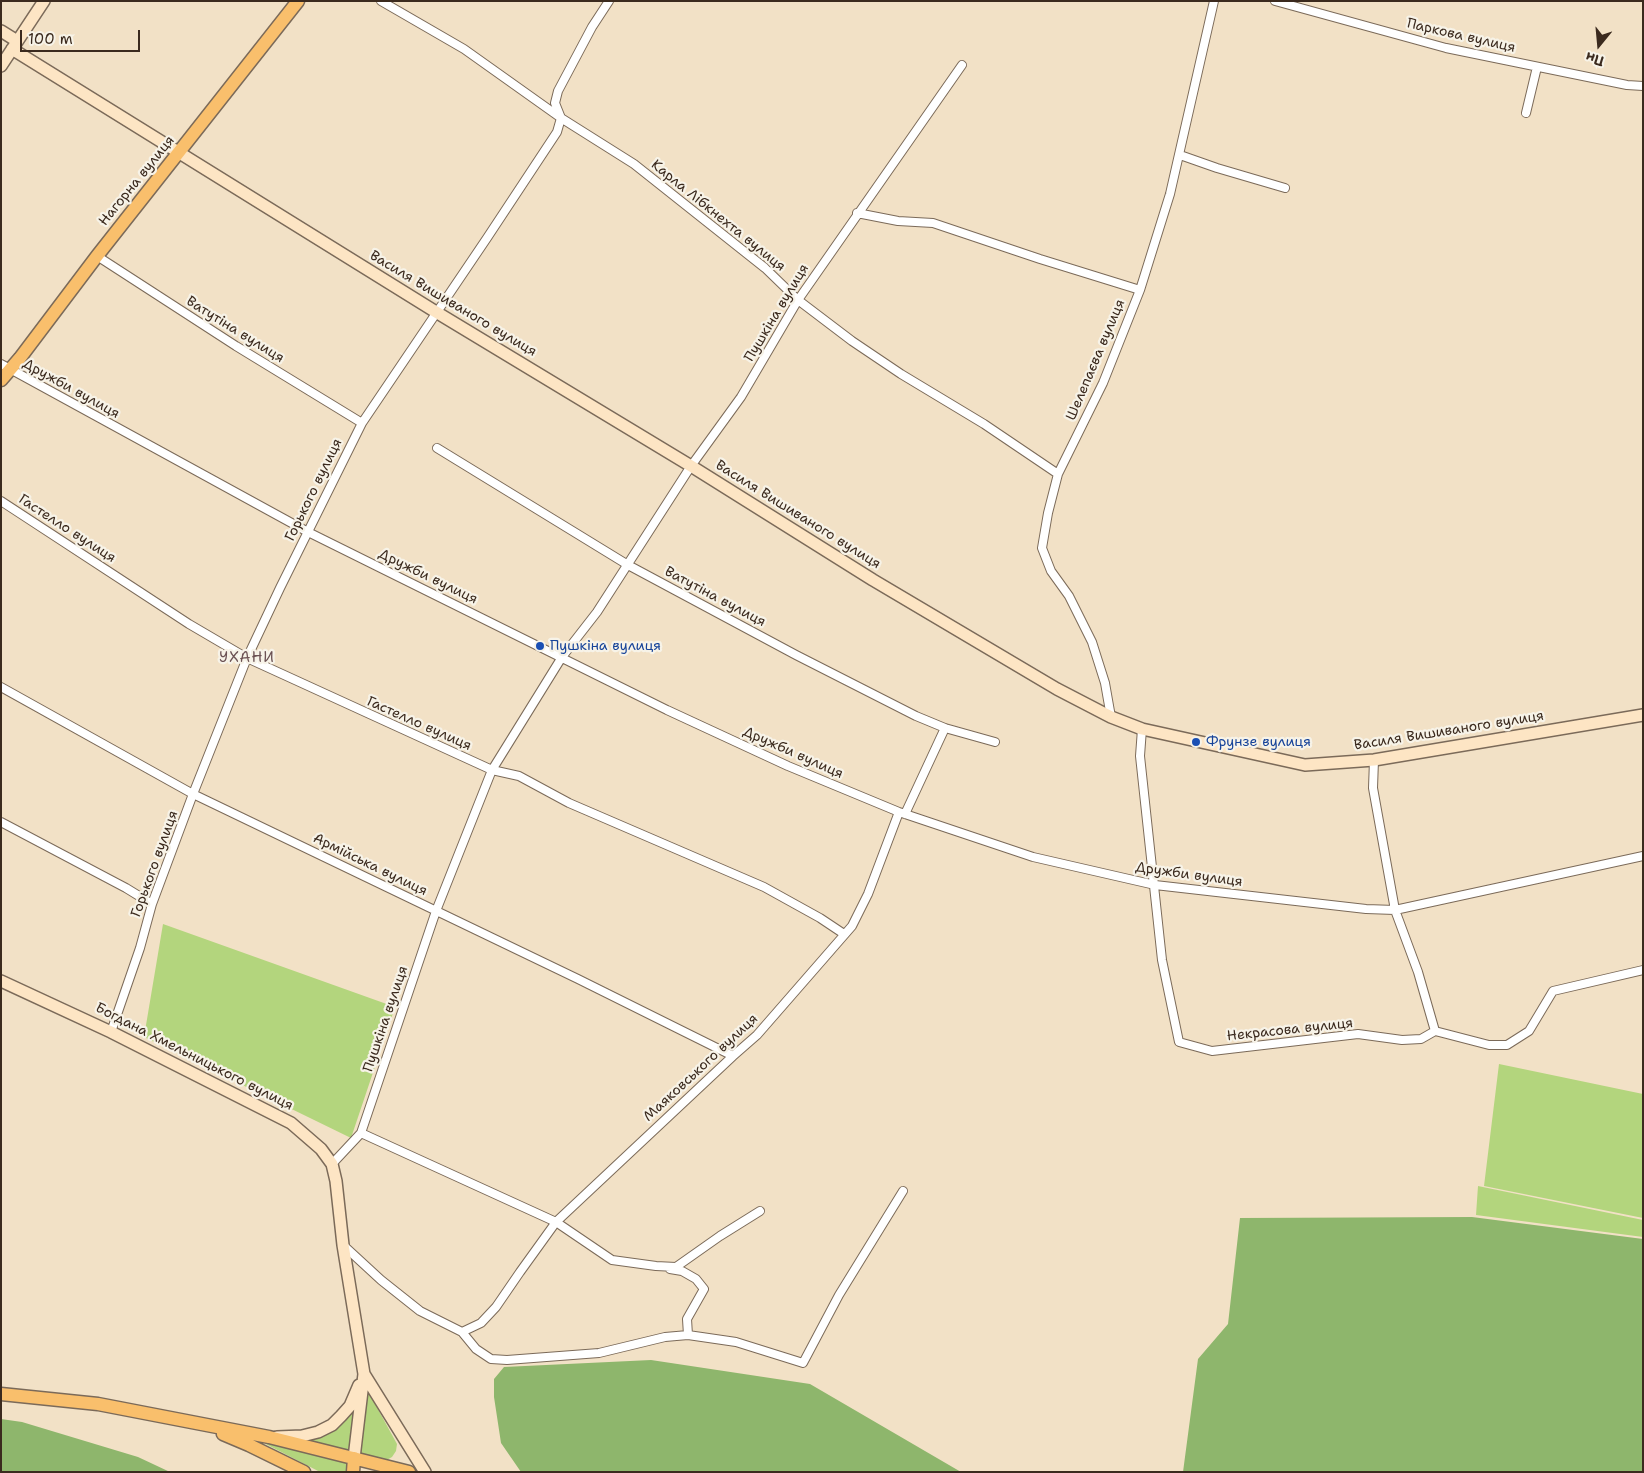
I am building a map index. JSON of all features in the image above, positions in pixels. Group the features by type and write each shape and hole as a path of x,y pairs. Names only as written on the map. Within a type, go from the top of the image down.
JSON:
{"main road":[{"name":"Нагорна вулиця","path":"1,380 6,367 180,153 298,1"},
{"path":"1,1394 98,1404 269,1437 409,1472"},
{"path":"195,1423 249,1444 304,1472"},
{"path":"353,1472 354,1458"}],"street":[{"path":"1,66 44,1"},
{"name":"Карла Лібкнехта вулиця","path":"382,1 464,49 561,118 634,164 765,268 798,300 852,341 893,369 984,424 1058,474"},
{"path":"561,118 555,102 558,91 592,27 609,1"},
{"name":"Шелепаєва вулиця","path":"1111,717 1105,683 1092,642 1069,596 1051,571 1042,548 1048,513 1058,474 1103,383 1140,290 1180,155 1214,1"},
{"name":"Паркова вулиця","path":"1275,1 1446,48 1627,85 1643,86"},
{"name":"Василя Вишиваного вулиця","path":"1,31 15,45 180,153 436,312 691,466 872,580 1057,689 1111,717 1142,729 1305,765 1374,760 1643,715"},
{"name":"Пушкіна вулиця","path":"332,1164 361,1133 436,911 492,770 562,657 597,612 691,466 742,397 798,300 962,65"},
{"path":"1526,113 1537,67"},
{"name":"Горького вулиця","path":"111,1032 140,948 152,904 247,658 308,532 362,423 557,132 561,118"},
{"path":"1180,155 1284,188"},
{"path":"857,213 898,221 933,223 1140,290"},
{"name":"Ватутіна вулиця","path":"96,256 236,346 362,423"},
{"name":"Дружби вулиця","path":"6,367 308,532 667,710 788,766 902,813 1033,857 1154,885 1356,908 1395,910 1643,856"},
{"name":"Ватутіна вулиця","path":"437,448 628,565 796,655 916,716 945,728 995,742"},
{"name":"Гастелло вулиця","path":"1,501 189,624 247,658 492,770 519,776 568,803 764,887 820,918 844,934"},
{"name":"Армійська вулиця","path":"1,687 194,794 733,1056"},
{"name":"Маяковського вулиця","path":"462,1332 481,1323 496,1307 556,1222 733,1056 758,1035 852,926 868,894 902,813 945,728"},
{"path":"1142,729 1140,756 1154,885"},
{"path":"1374,760 1373,788 1395,910 1418,972 1435,1031 1489,1045 1506,1045 1529,1031 1553,991 1643,970"},
{"path":"1,822 126,888 152,904"},
{"name":"Некрасова вулиця","path":"1154,885 1162,960 1179,1042 1212,1051 1358,1034 1402,1040 1421,1039 1435,1031"},
{"name":"Богдана Хмельницького вулиця","path":"1,981 111,1032 291,1123 321,1149 332,1164 341,1213 343,1245 364,1374"},
{"path":"361,1133 556,1222 612,1260 682,1271 696,1279 704,1290 687,1319 688,1335"},
{"path":"343,1245 420,1312 462,1332 476,1349 491,1360 599,1353 665,1337 688,1335 736,1342 803,1363 840,1295 903,1191"},
{"path":"656,1266 676,1267 760,1211"},
{"path":"269,1437 302,1436 318,1432 332,1425 350,1406 364,1374"},
{"path":"354,1458 364,1374"},
{"path":"364,1374 425,1472"}],"green space":[{"path":"163,924 395,1007 351,1138 144,1037"},
{"path":"1499,1064 1643,1094 1643,1218 1484,1186"},
{"path":"1478,1186 1643,1220 1643,1237 1476,1215"},
{"path":"1472,1217 1643,1239 1643,1472 1183,1472 1198,1359 1228,1324 1240,1218"},
{"path":"651,1360 810,1384 961,1472 521,1472 501,1443 494,1397 494,1379 504,1367"},
{"path":"368,1391 397,1444 396,1451 392,1457 385,1461 360,1456"},
{"path":"357,1400 349,1454 305,1440 323,1436 339,1427 352,1411"},
{"path":"1,1419 22,1422 138,1457 170,1472 1,1472"},
{"path":"254,1438 348,1462 347,1472 320,1472"}],"place":[{"name":"Пушкіна вулиця","path":"540,646"},
{"name":"Фрунзе вулиця","path":"1196,742"}],"district":[{"name":"УХАНИ","path":"247,658"}]}
